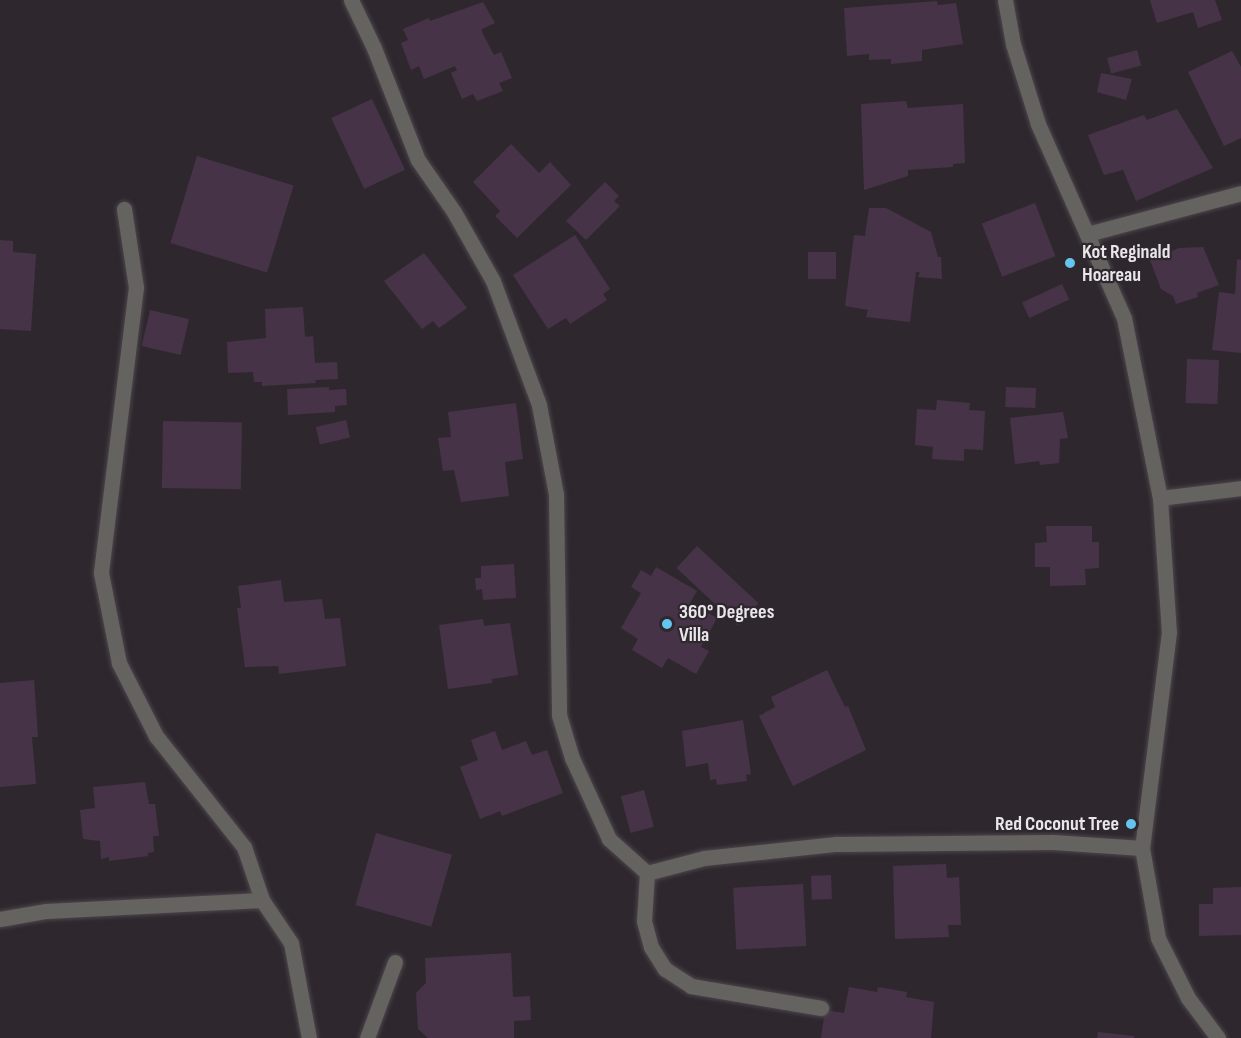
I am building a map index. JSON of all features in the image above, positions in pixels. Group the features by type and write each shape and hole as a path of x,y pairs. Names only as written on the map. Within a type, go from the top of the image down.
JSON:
{"street":[{"path":"351,0 374,48 418,160 454,212 494,281 539,405 556,494 559,715 572,758 609,839 647,873"},
{"path":"1005,0 1012,44 1038,124 1124,318 1160,498 1169,632 1142,848 1158,938 1188,998 1218,1038"},
{"path":"1087,234 1241,194"},
{"path":"124,209 136,287 100,573 119,663 156,736 244,847 262,900 291,943 309,1038"},
{"path":"1160,498 1241,488"},
{"path":"647,873 704,858 836,844 1053,842 1142,848"},
{"path":"647,873 644,921 651,947 665,969 691,986 821,1008"},
{"path":"0,919 46,911 262,900"},
{"path":"367,1038 395,962"}],"building":[{"path":"1150,0 1215,0 1222,20 1198,28 1193,12 1157,23"},
{"path":"937,1 938,5 956,3 963,44 922,50 922,61 891,64 891,59 869,60 869,54 847,56 844,8"},
{"path":"483,2 495,23 482,29 482,32 494,55 501,52 512,78 499,83 503,91 477,101 473,94 462,99 451,73 457,70 455,66 424,79 419,66 411,70 401,43 408,40 403,29 429,18 430,21"},
{"path":"1137,50 1141,65 1111,73 1107,58"},
{"path":"1232,51 1241,67 1241,138 1224,146 1188,72"},
{"path":"1101,73 1132,79 1126,100 1097,92"},
{"path":"372,99 405,170 364,189 331,118"},
{"path":"906,101 908,108 963,104 965,163 953,164 953,167 908,170 908,176 864,190 861,104"},
{"path":"1177,109 1213,168 1136,201 1123,170 1104,175 1088,135 1144,115 1147,120"},
{"path":"511,144 539,173 550,162 571,185 517,238 495,216 500,211 473,182"},
{"path":"197,156 294,186 267,273 170,243"},
{"path":"605,182 619,196 614,201 620,206 586,240 566,221"},
{"path":"1035,203 1055,256 1002,277 982,223"},
{"path":"869,208 886,208 931,232 938,257 941,257 942,279 918,277 920,272 916,272 910,322 866,317 868,310 845,306 854,235 865,236"},
{"path":"575,235 610,289 603,294 607,300 570,324 566,318 548,329 513,275"},
{"path":"0,240 13,241 13,252 36,254 31,331 0,329"},
{"path":"1203,247 1219,285 1197,293 1198,297 1176,304 1173,296 1161,289 1150,260 1179,248"},
{"path":"808,252 836,252 836,279 808,279"},
{"path":"424,253 467,308 439,328 433,321 422,329 384,281"},
{"path":"1237,259 1241,260 1241,353 1212,350 1219,292 1235,294"},
{"path":"1062,284 1069,299 1029,318 1022,303"},
{"path":"303,307 305,337 313,336 315,363 337,362 338,379 315,380 316,383 262,386 262,382 254,382 253,372 228,373 227,342 266,338 265,309"},
{"path":"150,310 189,319 181,355 142,346"},
{"path":"1187,359 1219,360 1217,404 1185,403"},
{"path":"329,387 329,390 346,389 347,405 335,406 335,412 288,415 287,389"},
{"path":"1006,387 1036,388 1035,408 1005,407"},
{"path":"937,400 970,403 969,410 985,411 983,450 964,449 964,461 932,459 933,447 915,445 917,409 936,410"},
{"path":"516,403 523,459 505,462 509,496 461,502 454,470 443,471 438,438 451,437 448,412"},
{"path":"1063,412 1068,438 1060,439 1059,463 1040,465 1039,461 1015,464 1010,418"},
{"path":"346,420 350,438 320,445 316,427"},
{"path":"163,421 242,422 241,489 162,488"},
{"path":"1046,526 1092,526 1092,542 1099,542 1099,568 1085,569 1086,585 1050,586 1050,567 1035,567 1035,543 1047,542"},
{"path":"697,546 758,603 738,625 677,568"},
{"path":"514,564 516,598 483,600 482,589 476,590 475,578 481,578 481,566"},
{"path":"656,567 697,591 690,603 717,618 701,647 709,651 696,674 668,658 662,668 632,650 638,639 621,628 641,593 631,587 641,570 651,576"},
{"path":"281,580 284,602 322,599 325,619 340,618 346,666 279,674 278,666 245,667 237,608 241,608 238,586"},
{"path":"483,619 484,626 510,623 518,675 492,679 492,683 448,689 439,625"},
{"path":"827,670 845,707 848,706 866,750 793,786 759,716 775,707 771,697"},
{"path":"34,680 38,737 32,737 36,784 0,787 0,683"},
{"path":"743,720 751,774 746,775 747,781 717,785 716,779 710,780 708,763 686,767 682,731"},
{"path":"495,731 502,750 526,741 532,755 547,750 563,793 502,816 500,811 480,819 460,767 478,760 471,740"},
{"path":"145,782 149,804 155,804 159,836 153,836 154,852 148,853 148,856 109,861 109,857 101,859 100,841 83,839 80,810 95,808 93,787"},
{"path":"644,790 654,827 631,833 621,796"},
{"path":"376,833 452,855 431,927 355,905"},
{"path":"946,864 947,878 959,877 961,925 948,925 949,937 895,939 893,866"},
{"path":"831,875 832,899 812,900 811,876"},
{"path":"803,884 806,946 736,950 733,888"},
{"path":"1241,887 1241,935 1199,936 1199,904 1213,904 1213,888"},
{"path":"511,953 513,997 530,996 531,1020 514,1021 514,1038 428,1038 418,1029 416,993 426,983 425,958"},
{"path":"849,987 877,992 878,987 907,992 906,997 934,1002 931,1038 821,1038 825,1010 844,1013"},
{"path":"1098,1032 1134,1036 1134,1038 1097,1038"}],"place":[{"name":"Kot Reginald Hoareau","path":"1070,263"},
{"name":"360° Degrees Villa","path":"667,624"},
{"name":"Red Coconut Tree","path":"1131,824"}]}
